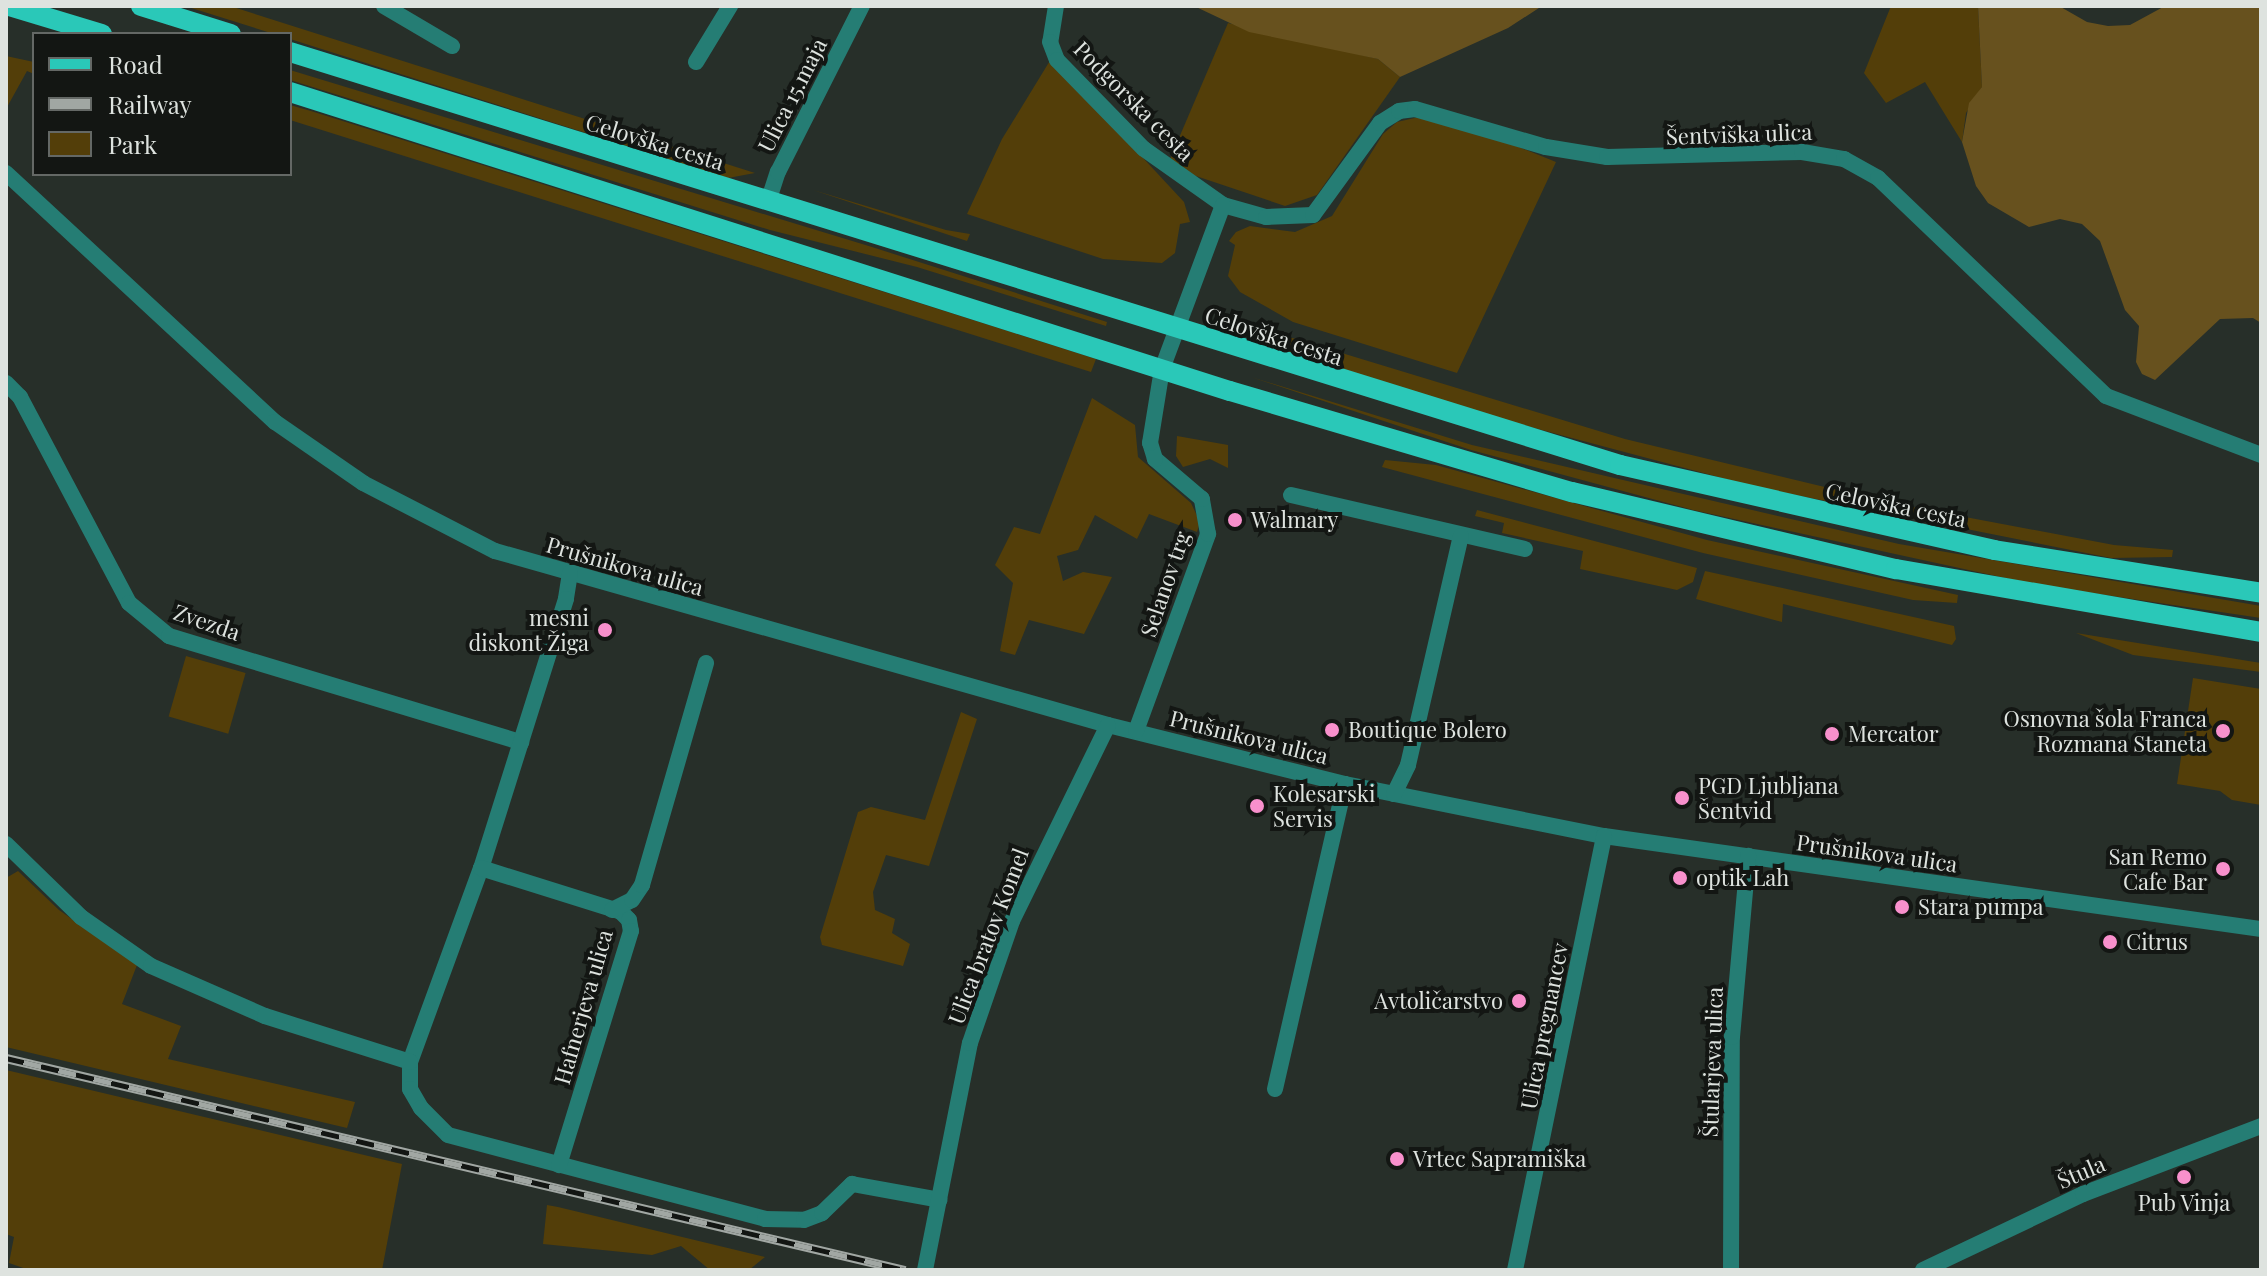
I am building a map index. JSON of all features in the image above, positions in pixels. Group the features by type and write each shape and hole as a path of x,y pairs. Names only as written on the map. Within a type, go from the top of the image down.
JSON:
{"main road":[{"path":"9,6 95,32"},
{"path":"141,6 225,32"},
{"name":"Celovška cesta","path":"292,53 1534,441 1756,499 1994,550 2261,593"},
{"path":"292,93 1162,369 1572,492 1761,540 2034,597 2261,632"}],"street":[{"path":"384,6 452,46"},
{"path":"696,62 730,6"},
{"name":"Podgorska cesta","path":"1056,6 1050,42 1057,60 1144,149 1223,205"},
{"name":"Ulica 15.maja","path":"768,202 778,172 859,7"},
{"name":"Šentviška ulica","path":"1223,205 1266,217 1313,215 1380,123 1399,111 1415,109 1546,147 1607,157 1823,153 1878,178 2106,396 2261,455"},
{"name":"Prušnikova ulica","path":"6,173 285,430 363,483 446,530 570,573 1108,725 1345,784 1604,836 2261,929"},
{"name":"Selanov trg","path":"1136,731 1204,549 1209,519 1202,499 1153,451 1162,369 1223,205"},
{"name":"Zvezda","path":"6,383 20,397 129,603 169,636 521,742"},
{"path":"1291,495 1525,549"},
{"path":"1394,794 1408,765 1461,536"},
{"path":"570,573 481,868 410,1062 410,1089 434,1125 448,1135 765,1219 804,1220 822,1213 852,1184 940,1200"},
{"path":"612,910 632,900 642,885 706,663"},
{"name":"Ulica bratov Komel","path":"925,1270 970,1043 1012,921 1108,725"},
{"name":"Prušnikova ulica","path":"1275,1089 1345,784"},
{"name":"Ulica pregnancev","path":"1515,1270 1604,836"},
{"path":"6,844 81,917 151,966 265,1016 410,1062"},
{"name":"Štularjeva ulica","path":"1731,1270 1732,1037 1748,856"},
{"name":"Hafnerjeva ulica","path":"481,868 612,910 629,920 631,931 559,1165"},
{"name":"Štula","path":"1923,1270 2083,1194 2261,1126"}],"green space":[{"path":"185,6 230,6 755,173 728,178 292,40 292,32 268,32"},
{"path":"1891,6 1978,6 1982,87 1966,113 1962,142 1925,82 1886,103 1864,73"},
{"path":"1228,23 1378,59 1400,77 1317,195 1285,206 1190,174 1170,159"},
{"path":"6,56 32,62 32,73 27,71 6,109"},
{"path":"1051,59 1184,202 1190,222 1180,224 1175,253 1162,263 1103,259 967,214 1002,139"},
{"path":"292,71 872,247 1107,322 1106,326 917,267 770,230 292,81"},
{"path":"292,106 1096,359 1091,372 292,121"},
{"path":"1419,117 1494,137 1556,162 1457,373 1293,322 1240,292 1228,276 1235,245 1229,241 1236,232 1250,226 1295,232 1332,216 1383,134 1397,122"},
{"path":"813,190 946,230 970,234 967,241"},
{"path":"1276,333 1625,439 1891,503 2114,545 2173,550 2172,557 2111,558 1756,487 1504,420 1263,344 1265,334"},
{"path":"1251,377 1472,445 1899,544 2261,606 2261,618 2038,585 1693,510 1471,450"},
{"path":"1092,398 1135,425 1138,457 1191,503 1200,522 1197,532 1149,514 1137,539 1095,515 1078,550 1057,556 1063,581 1083,572 1112,577 1084,634 1029,620 1015,655 1000,651 1013,583 995,565 1014,527 1040,534"},
{"path":"1177,436 1228,445 1228,468 1210,459 1183,467 1176,456"},
{"path":"1385,460 1436,465 1707,540 1958,595 1957,603 1913,600 1703,553 1382,467"},
{"path":"1477,510 1697,568 1693,582 1677,590 1580,569 1583,551 1502,533 1504,523 1475,516"},
{"path":"1705,571 1954,626 1956,639 1952,645 1783,604 1782,622 1696,599"},
{"path":"2076,633 2261,663 2261,672 2133,655"},
{"path":"186,656 246,673 228,734 169,717"},
{"name":"Osnovna šola Franca Rozmana Staneta","path":"2193,678 2261,689 2261,805 2232,800 2220,791 2177,784"},
{"path":"961,712 977,719 929,866 886,855 873,892 875,910 895,919 892,933 910,944 903,966 822,945 820,937 858,812 871,807 925,820"},
{"path":"18,871 59,910 137,965 122,1004 181,1026 168,1059 355,1102 347,1128 6,1047 6,878"},
{"path":"6,1070 402,1164 382,1270 29,1270 9,1263 14,1237 6,1234"},
{"path":"547,1205 765,1257 749,1270 710,1270 681,1246 652,1255 543,1244"}],"shaded area":[{"path":"1194,6 1542,6 1508,28 1400,77 1378,59 1249,32"},
{"path":"1978,6 2059,6 2087,22 2108,26 2130,25 2165,6 2261,6 2261,323 2253,318 2220,319 2155,380 2142,374 2136,362 2139,326 2125,310 2100,241 2082,224 2060,219 2029,227 1988,203 1976,186 1962,142 1969,103 1982,87"}],"railway":[{"path":"6,1058 905,1270"}],"place":[{"name":"Walmary","path":"1235,520"},
{"name":"mesni diskont Žiga","path":"605,630"},
{"name":"Boutique Bolero","path":"1332,730"},
{"name":"Osnovna šola Franca Rozmana Staneta","path":"2223,731"},
{"name":"Mercator","path":"1832,734"},
{"name":"PGD Ljubljana Šentvid","path":"1682,798"},
{"name":"Kolesarski Servis","path":"1257,806"},
{"name":"San Remo Cafe Bar","path":"2223,869"},
{"name":"optik Lah","path":"1680,878"},
{"name":"Stara pumpa","path":"1902,907"},
{"name":"Citrus","path":"2110,942"},
{"name":"Avtoličarstvo","path":"1519,1001"},
{"name":"Vrtec Sapramiška","path":"1397,1159"},
{"name":"Pub Vinja","path":"2184,1177"}]}
